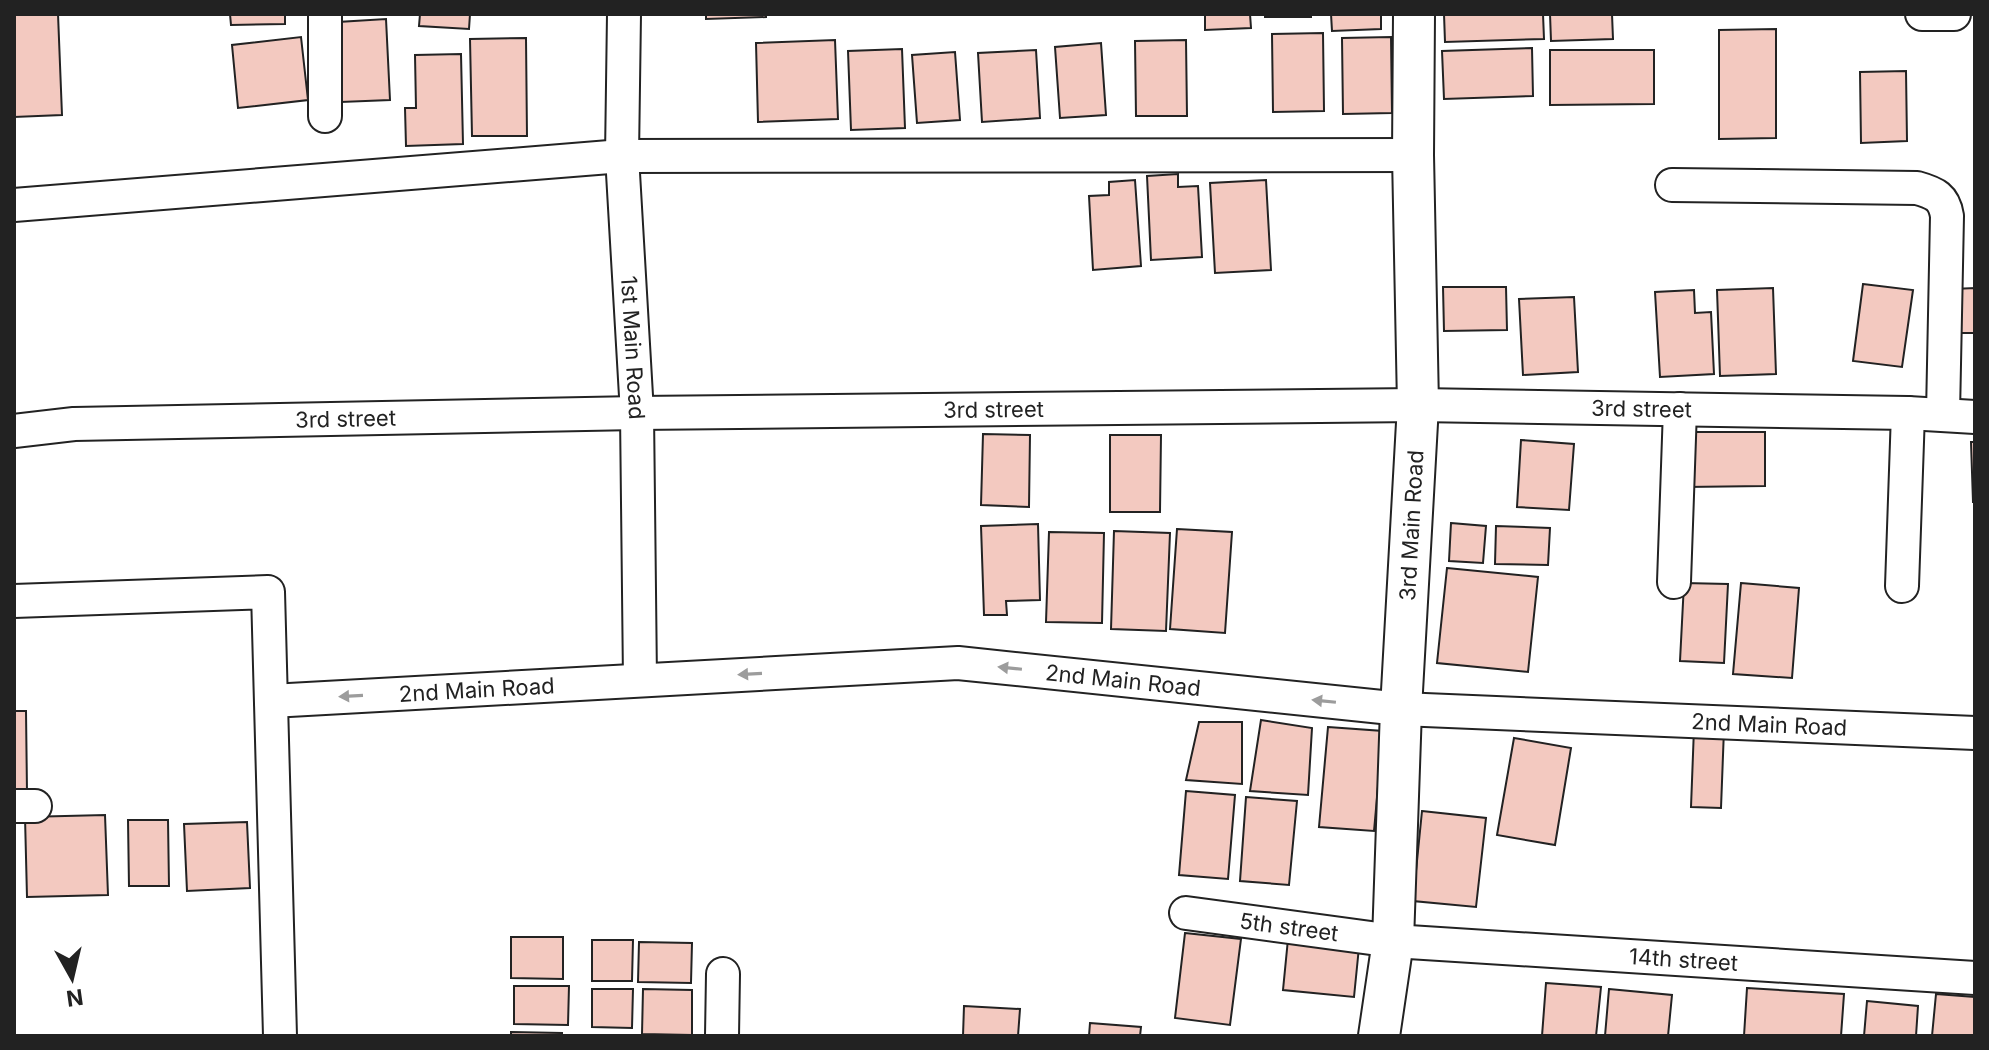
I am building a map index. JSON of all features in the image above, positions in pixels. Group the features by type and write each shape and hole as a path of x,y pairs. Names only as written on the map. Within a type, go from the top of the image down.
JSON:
{"street":[{"path":"325,14 325,116"},
{"name":"1st Main Road","path":"624,14 622,156 637,413 640,680"},
{"name":"3rd Main Road","path":"1379,1036 1393,941 1401,709 1418,405 1413,155 1414,14"},
{"path":"1922,14 1954,14"},
{"path":"14,205 622,156 1413,155"},
{"path":"1672,185 1917,188 1935,192 1945,204 1947,216 1943,414"},
{"name":"3rd street","path":"14,431 74,424 637,413 1418,405 1908,413 1975,417"},
{"path":"1674,582 1680,409"},
{"path":"1902,586 1908,413"},
{"path":"14,601 268,592 280,1036"},
{"name":"2nd Main Road","path":"271,701 958,663 1401,709 1975,733"},
{"name":"5th street","path":"1186,913 1393,941"},
{"name":"14th street","path":"1393,941 1975,978"},
{"path":"722,1036 723,974"}],"building":[{"path":"14,14 58,14 62,115 14,117"},
{"path":"230,14 285,14 285,24 231,25"},
{"path":"420,14 470,14 469,29 419,26"},
{"path":"706,14 766,14 766,17 706,19"},
{"path":"1205,14 1250,14 1251,28 1205,30"},
{"path":"1265,14 1311,14 1311,17 1265,17"},
{"path":"1331,14 1381,14 1381,29 1332,31"},
{"path":"1444,14 1543,14 1544,39 1445,42"},
{"path":"1550,14 1612,14 1613,39 1551,41"},
{"path":"386,19 390,100 341,102 338,22"},
{"path":"1776,29 1776,138 1719,139 1719,30"},
{"path":"1323,33 1324,111 1273,112 1272,34"},
{"path":"301,37 308,100 238,108 232,45"},
{"path":"1391,37 1392,113 1343,114 1342,38"},
{"path":"526,38 527,136 472,136 470,39"},
{"path":"835,40 838,119 758,122 756,43"},
{"path":"1186,40 1187,116 1136,116 1135,41"},
{"path":"1101,43 1106,115 1060,118 1055,47"},
{"path":"1532,48 1533,96 1444,99 1442,51"},
{"path":"902,49 905,128 851,130 848,51"},
{"path":"1036,50 1040,118 982,122 978,53"},
{"path":"1550,50 1654,50 1654,104 1550,105"},
{"path":"955,52 960,120 917,123 912,55"},
{"path":"461,54 463,144 406,146 405,108 416,108 415,55"},
{"path":"1906,71 1907,141 1861,143 1860,72"},
{"path":"1178,174 1178,187 1198,186 1202,257 1151,260 1147,176"},
{"path":"1135,180 1141,266 1093,270 1089,196 1109,195 1109,182"},
{"path":"1266,180 1271,270 1215,273 1210,183"},
{"path":"1863,284 1913,290 1902,367 1853,361"},
{"path":"1443,287 1506,287 1507,330 1444,331"},
{"path":"1773,288 1776,374 1720,376 1717,290"},
{"path":"1975,288 1975,333 1955,333 1953,289"},
{"path":"1694,290 1695,313 1711,312 1714,374 1660,377 1655,292"},
{"path":"1574,297 1578,372 1523,375 1519,299"},
{"path":"1684,432 1765,432 1765,486 1685,487"},
{"path":"983,434 1030,435 1029,507 981,505"},
{"path":"1110,435 1161,435 1160,512 1110,512"},
{"path":"1521,440 1574,444 1569,510 1517,507"},
{"path":"1971,442 1975,442 1975,502 1973,502"},
{"path":"1451,523 1486,526 1483,563 1449,561"},
{"path":"1038,524 1040,600 1006,601 1007,615 984,615 981,526"},
{"path":"1496,526 1550,528 1548,565 1495,564"},
{"path":"1177,529 1232,532 1225,633 1170,629"},
{"path":"1114,531 1170,533 1166,631 1111,629"},
{"path":"1049,532 1104,533 1102,623 1046,622"},
{"path":"1447,568 1538,577 1528,672 1437,663"},
{"path":"1684,583 1728,584 1724,663 1680,661"},
{"path":"1741,583 1799,588 1792,678 1733,674"},
{"path":"14,711 26,711 27,792 14,792"},
{"path":"1261,720 1312,728 1308,795 1250,791"},
{"path":"1199,722 1242,722 1242,784 1186,780"},
{"path":"1328,727 1383,731 1374,831 1319,827"},
{"path":"1694,728 1724,729 1721,808 1691,807"},
{"path":"1514,738 1571,748 1555,845 1497,835"},
{"path":"1186,791 1235,795 1228,879 1179,875"},
{"path":"1246,797 1297,801 1289,885 1240,881"},
{"path":"1422,811 1486,818 1476,907 1413,901"},
{"path":"105,815 108,895 27,897 25,817"},
{"path":"128,820 168,820 169,886 129,886"},
{"path":"247,822 250,888 187,891 184,824"},
{"path":"1185,933 1241,939 1230,1025 1175,1018"},
{"path":"511,937 563,937 563,979 511,978"},
{"path":"1288,939 1359,947 1354,997 1283,990"},
{"path":"592,940 633,940 632,981 592,981"},
{"path":"639,942 692,943 691,983 638,982"},
{"path":"1546,983 1601,987 1596,1036 1542,1036"},
{"path":"514,986 569,986 568,1025 514,1024"},
{"path":"1747,988 1844,994 1841,1036 1744,1036"},
{"path":"592,989 633,989 632,1028 592,1027"},
{"path":"643,989 692,990 692,1035 642,1034"},
{"path":"1609,989 1672,995 1668,1036 1605,1036"},
{"path":"1936,994 1975,997 1975,1036 1932,1036"},
{"path":"1867,1001 1918,1006 1916,1036 1864,1036"},
{"path":"964,1006 1020,1009 1018,1036 963,1036"},
{"path":"1090,1023 1141,1027 1140,1036 1089,1036"},
{"path":"511,1032 562,1033 562,1036 511,1036"}]}
